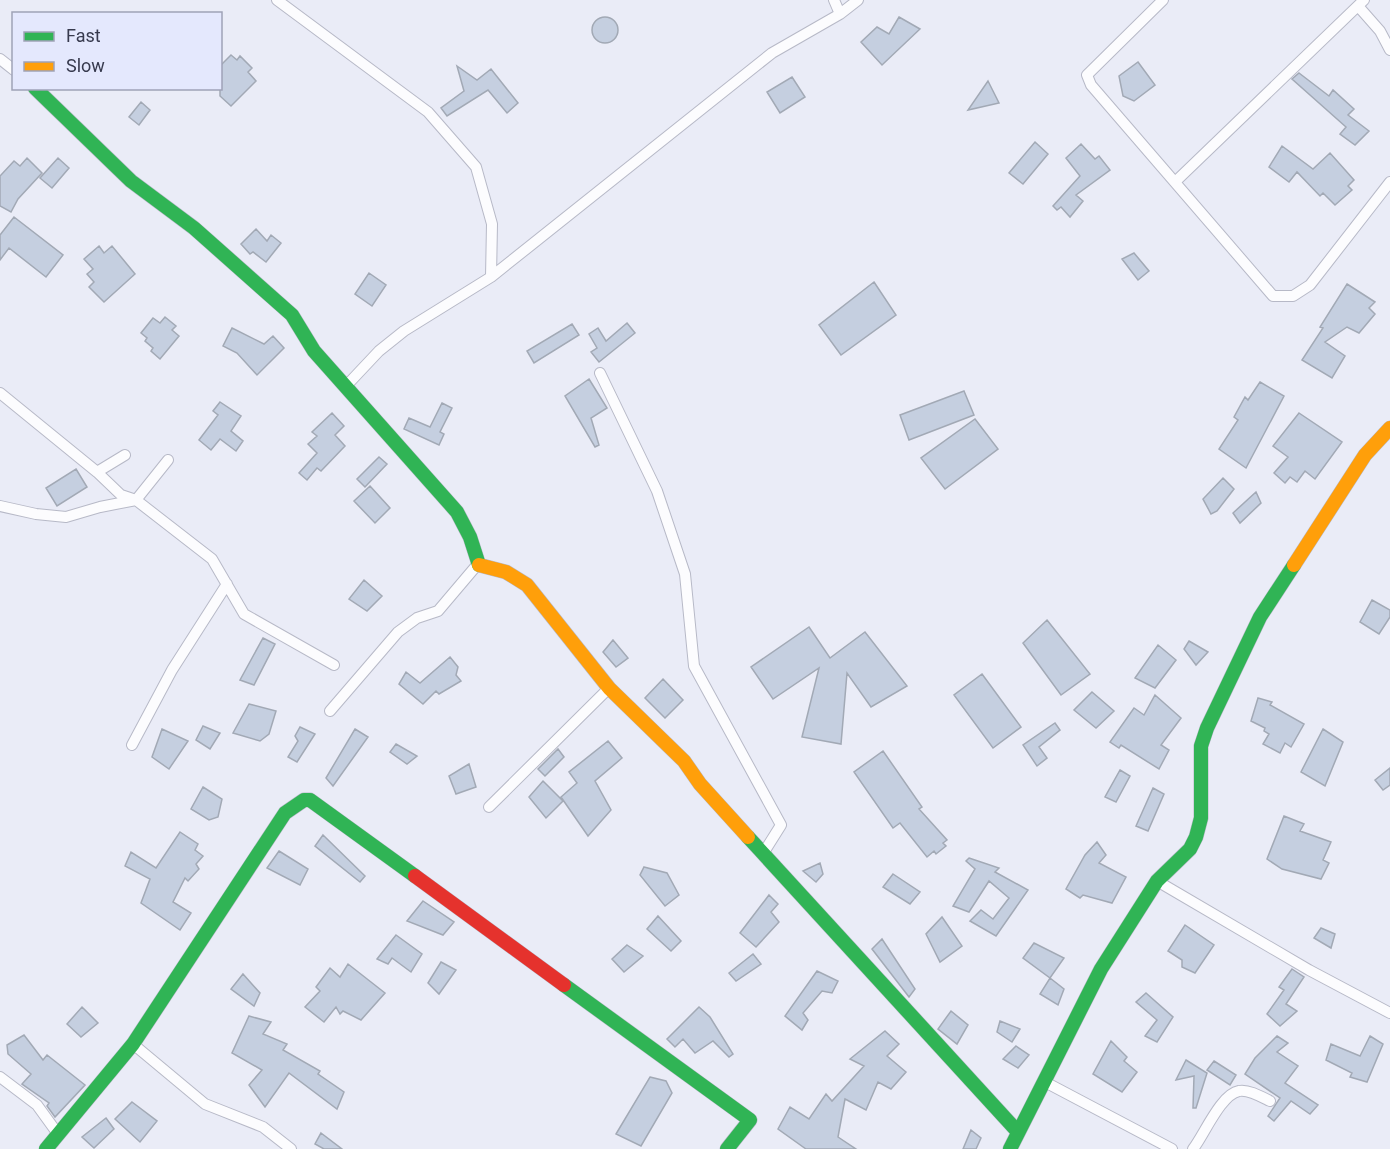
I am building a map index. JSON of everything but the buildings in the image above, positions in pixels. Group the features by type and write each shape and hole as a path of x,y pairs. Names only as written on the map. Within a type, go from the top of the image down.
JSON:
{"street":[{"path":"277,0 428,112 476,167 492,224 491,277"},
{"path":"834,0 840,14"},
{"path":"347,385 379,351 404,331 491,277 772,53 840,14 858,0"},
{"path":"1163,0 1087,75 1091,85 1273,296 1293,296 1311,285 1390,182"},
{"path":"1174,182 1361,3 1390,50"},
{"path":"0,59 12,68"},
{"path":"37,90 131,181 194,228 292,315 314,351 347,385 457,512 470,537 477,565"},
{"path":"600,372 657,490 685,573 694,666 781,825 764,852"},
{"path":"0,393 97,472 121,495 136,500 212,559 244,614 334,665"},
{"path":"1010,1149 1101,969 1156,881 1190,849 1196,837 1201,818 1201,746 1207,728 1260,617 1365,455 1390,428"},
{"path":"97,472 125,455"},
{"path":"0,506 36,514 66,517 136,500 168,460"},
{"path":"477,565 506,572 527,585 609,688 684,761 700,784 1018,1132"},
{"path":"330,711 398,632 417,618 438,610 477,565"},
{"path":"132,745 172,670 227,584"},
{"path":"489,807 609,688"},
{"path":"46,1149 133,1044 285,813 304,800 310,800 750,1120 728,1149"},
{"path":"1156,881 1309,970 1390,1013"},
{"path":"133,1044 205,1104 263,1127 291,1149"},
{"path":"0,1077 37,1105 58,1134"},
{"path":"1045,1082 1172,1149"},
{"path":"1193,1149 1220,1107 1235,1092 1241,1090 1250,1092 1270,1101"}],"traffic: fast":[{"path":"37,90 131,181 194,228 292,315 314,351 457,512 470,537 479,565"},
{"path":"1010,1149 1101,969 1157,881 1190,849 1196,837 1201,818 1201,746 1207,728 1260,617 1294,565"},
{"path":"46,1149 133,1044 285,813 304,800 310,800 415,876"},
{"path":"748,837 1018,1132"},
{"path":"564,985 750,1120 727,1149"}],"traffic: slow":[{"path":"1294,565 1365,455 1390,428"},
{"path":"479,565 506,572 527,585 609,688 684,761 700,784 748,837"}],"traffic: jam":[{"path":"415,876 564,985"}]}
